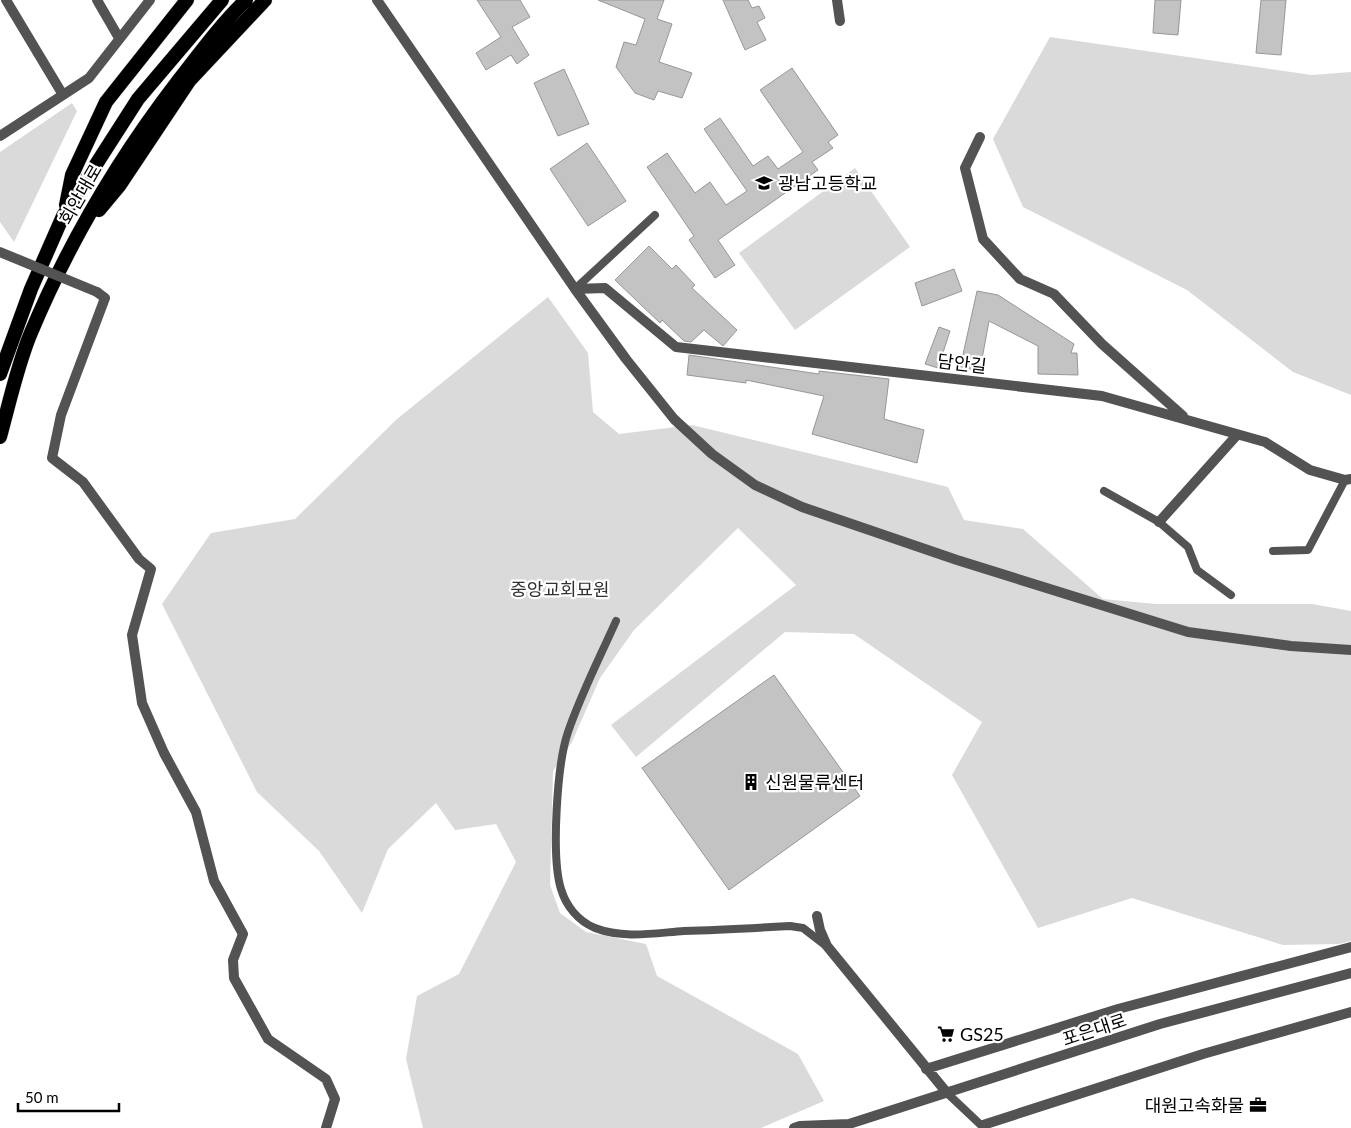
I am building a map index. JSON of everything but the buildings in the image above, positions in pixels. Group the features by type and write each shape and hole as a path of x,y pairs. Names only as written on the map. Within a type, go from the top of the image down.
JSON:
{"highway":[{"path":"63,216 72,175 106,102 187,0"},
{"name":"회안대로","path":"0,374 31,289 63,216 138,100 222,0"},
{"name":"회안대로","path":"0,437 30,337 74,242 113,173 158,106 208,42 246,0"},
{"path":"74,242 118,186 189,81 265,0"}],"street":[{"path":"6,0 63,95"},
{"path":"97,0 119,38"},
{"path":"0,136 89,78 150,0"},
{"path":"377,0 575,290 674,419 712,454 755,484 802,507 958,560 1188,632 1291,646 1351,650"},
{"path":"837,0 840,21"},
{"path":"980,137 965,168 982,239 1020,279 1054,294 1102,344 1185,418"},
{"path":"0,252 97,292 105,298 67,397 52,458 83,482 139,559 151,569 132,635 142,703 164,753 196,812 214,881 242,934 233,960 234,978 268,1039 326,1079 335,1099 326,1128"},
{"name":"담안길","path":"575,290 605,288 676,347 1102,396 1265,442 1310,470 1348,479"},
{"path":"1159,522 1237,435"},
{"path":"817,916 820,930 827,946 947,1093"},
{"path":"926,1069 1118,1009 1351,948"},
{"name":"포은대로","path":"794,1128 800,1126 846,1126 1160,1024 1351,973"},
{"path":"983,1126 1203,1054 1351,1012"}],"lane":[{"path":"575,290 656,215"},
{"path":"1273,550 1308,550 1348,479"},
{"path":"1104,491 1159,522 1188,547 1197,570 1230,595"},
{"path":"616,621 568,732 562,754 556,836 557,874 561,891 570,909 580,919 595,928 622,935 790,926 803,928 827,946"},
{"path":"947,1093 983,1126"}],"green space":[{"path":"1050,37 1312,75 1351,72 1351,395 1293,372 1187,290 1023,207 993,139"},
{"path":"72,103 77,111 14,242 0,222 0,152"},
{"path":"855,168 910,247 795,330 739,253"},
{"name":"중앙교회묘원","path":"548,297 588,353 593,412 619,434 692,425 948,487 964,520 1023,529 1103,599 1156,604 1312,604 1351,611 1351,941 1339,944 1283,945 1132,898 1038,928 952,775 982,722 854,634 785,632 636,757 611,725 796,585 738,528 634,630 600,678 572,742 553,771 550,885 560,913 586,932 646,944 657,976 798,1054 824,1101 761,1128 423,1128 406,1059 417,996 459,974 516,862 496,824 455,830 436,803 388,849 362,913 319,851 257,792 162,604 211,533 295,519 397,419"}],"place":[{"name":"광남고등학교","path":"764,183"},
{"name":"신원물류센터","path":"751,782"},
{"name":"GS25","path":"946,1034"},
{"name":"대원고속화물","path":"1258,1105"}]}
